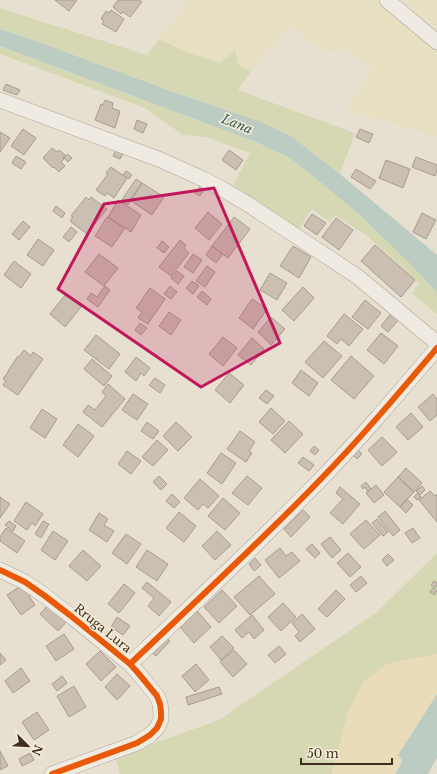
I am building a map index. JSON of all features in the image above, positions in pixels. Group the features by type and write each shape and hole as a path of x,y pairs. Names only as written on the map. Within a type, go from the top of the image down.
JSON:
{"street":[{"path":"387,0 437,42"},
{"path":"0,100 161,160 222,189 246,203 358,277 437,343"},
{"path":"130,664 290,511 361,437 437,348"},
{"name":"Rruga Lura","path":"0,570 25,582 45,596 130,664 157,696 160,704 161,719 150,735 136,743 52,774"}],"highlighted area":[{"path":"214,188 280,343 201,387 58,289 104,204"}],"shaded area":[{"path":"189,0 380,0 437,47 437,137 347,110 372,68 347,49 328,52 290,26 251,71 238,66 220,63 188,53 159,39"},
{"path":"402,0 437,0 437,29"}],"green space":[{"path":"0,8 147,55 159,39 188,53 220,63 235,51 239,66 251,71 238,90 355,133 340,174 291,136 261,122 176,93 0,29"},
{"path":"0,46 256,142 290,158 359,214 437,292 437,314 412,293 419,283 367,236 335,215 330,222 312,209 299,229 233,185 250,153 206,137 183,135 145,108 0,54"},
{"path":"437,553 437,654 387,664 335,762 332,774 120,774 115,757 219,720 377,612"}],"sand":[{"path":"437,654 437,694 398,755 402,762 395,774 332,774 348,711 364,681 387,664"}],"water":[{"name":"Lana","path":"0,29 176,93 261,122 291,136 340,174 437,255 437,292 359,214 290,158 256,142 0,46"},
{"path":"437,694 437,758 428,774 395,774 402,762 398,755"}],"building":[{"path":"55,0 77,0 69,11"},
{"path":"118,0 139,0 142,2 130,17 123,12 121,14 113,7"},
{"path":"111,10 124,19 116,32 102,24 104,21 101,19 106,11 109,13"},
{"path":"6,84 20,90 17,95 3,90"},
{"path":"105,100 113,103 112,108 120,111 115,128 95,120 101,104 103,105"},
{"path":"137,120 147,124 143,133 134,129"},
{"path":"23,129 36,138 24,155 11,146"},
{"path":"360,129 373,134 369,143 356,137"},
{"path":"0,132 10,138 0,152"},
{"path":"52,148 57,152 59,150 65,155 61,162 65,166 59,172 43,158"},
{"path":"116,150 123,153 120,159 113,156"},
{"path":"229,150 243,160 236,170 222,160"},
{"path":"67,154 72,158 68,162 64,158"},
{"path":"16,156 26,162 21,169 12,163"},
{"path":"416,157 437,165 435,176 412,167"},
{"path":"386,160 410,169 403,188 379,178"},
{"path":"111,167 127,178 114,198 107,193 105,196 96,190 108,174 106,173"},
{"path":"356,169 376,181 370,189 351,177"},
{"path":"126,171 132,175 129,179 123,175"},
{"path":"136,179 142,183 128,205 121,201"},
{"path":"142,183 164,197 152,215 130,200"},
{"path":"201,185 205,188 200,196 195,193"},
{"path":"86,197 89,200 91,197 107,209 87,234 70,221 73,217 71,216"},
{"path":"118,200 141,215 131,232 108,217"},
{"path":"56,206 65,213 62,218 53,211"},
{"path":"208,212 222,224 209,240 195,228"},
{"path":"422,213 436,220 426,239 413,232"},
{"path":"312,214 326,223 317,235 304,226"},
{"path":"107,217 125,228 112,247 95,236"},
{"path":"234,217 250,229 228,258 212,246"},
{"path":"336,218 353,230 339,250 322,237"},
{"path":"23,221 30,227 19,240 12,234"},
{"path":"71,227 77,232 69,242 63,237"},
{"path":"38,239 54,250 43,266 27,255"},
{"path":"180,240 186,245 184,248 189,253 171,276 159,267"},
{"path":"162,241 169,247 164,253 157,248"},
{"path":"375,245 415,280 401,297 361,261"},
{"path":"212,246 223,254 216,263 206,255"},
{"path":"293,246 311,257 299,278 280,266"},
{"path":"99,254 118,268 104,286 85,272"},
{"path":"193,254 202,260 193,273 184,267"},
{"path":"14,261 31,274 21,288 4,275"},
{"path":"207,266 215,272 205,287 196,281"},
{"path":"177,271 184,276 178,284 171,278"},
{"path":"270,273 287,283 277,300 260,290"},
{"path":"192,281 199,286 193,294 186,288"},
{"path":"105,286 110,290 98,307 87,299 91,293 97,297"},
{"path":"170,286 177,292 171,299 164,294"},
{"path":"303,287 314,298 294,321 282,310"},
{"path":"150,288 165,299 148,324 138,318 142,312 136,308"},
{"path":"202,291 211,299 207,305 197,297"},
{"path":"66,294 81,307 65,327 50,314"},
{"path":"252,299 267,309 253,329 239,318"},
{"path":"365,300 381,313 368,329 352,317"},
{"path":"393,311 401,317 388,332 381,326"},
{"path":"169,312 181,320 171,335 159,326"},
{"path":"344,314 363,329 349,346 341,339 337,344 327,336"},
{"path":"271,317 285,329 271,345 258,332"},
{"path":"140,323 147,328 141,335 135,330"},
{"path":"381,333 398,346 384,364 367,350"},
{"path":"96,335 120,354 109,369 84,350"},
{"path":"223,337 237,348 223,366 209,354"},
{"path":"252,338 264,349 251,365 238,355"},
{"path":"324,341 342,356 323,378 305,362"},
{"path":"24,350 31,356 33,352 43,359 18,395 3,385 6,381 3,379 18,356 19,357"},
{"path":"351,356 374,376 354,399 331,380"},
{"path":"136,357 150,368 144,376 141,373 136,381 125,372"},
{"path":"92,359 112,376 104,386 84,369"},
{"path":"301,370 318,383 309,396 292,383"},
{"path":"229,373 244,385 230,403 215,390"},
{"path":"155,378 165,385 160,393 149,385"},
{"path":"108,384 125,399 102,427 83,412 88,405 95,410 106,396 102,392"},
{"path":"266,390 274,396 267,404 259,398"},
{"path":"133,394 148,404 137,420 122,410"},
{"path":"433,394 437,399 437,415 430,421 418,407"},
{"path":"271,408 285,421 273,434 259,422"},
{"path":"42,409 57,419 45,438 30,428"},
{"path":"411,413 423,427 408,440 396,427"},
{"path":"289,421 303,434 285,453 271,440"},
{"path":"147,422 159,431 153,439 141,431"},
{"path":"176,422 192,437 178,451 163,436"},
{"path":"78,424 94,436 78,457 63,445"},
{"path":"240,431 255,442 249,451 252,453 246,462 227,449"},
{"path":"382,437 397,452 382,466 368,450"},
{"path":"157,440 168,450 153,466 142,457"},
{"path":"314,446 319,450 315,455 310,451"},
{"path":"358,450 362,454 357,459 353,455"},
{"path":"127,451 141,461 131,474 118,464"},
{"path":"221,453 236,463 222,484 207,473"},
{"path":"303,457 314,465 309,471 298,463"},
{"path":"406,468 422,483 414,492 398,477"},
{"path":"159,476 167,484 161,490 153,482"},
{"path":"247,476 262,488 248,505 232,493"},
{"path":"398,477 414,492 400,507 384,492"},
{"path":"200,479 219,496 208,508 203,504 198,510 184,498"},
{"path":"366,482 371,489 368,492 365,487 363,489 361,486"},
{"path":"376,485 384,495 374,503 366,493"},
{"path":"422,486 425,490 420,495 416,491"},
{"path":"340,487 360,504 343,524 330,513 343,499 336,493"},
{"path":"430,491 435,496 437,494 437,522 419,500"},
{"path":"418,493 421,497 417,500 414,497"},
{"path":"172,494 180,502 174,508 166,501"},
{"path":"0,497 10,504 0,518"},
{"path":"223,498 240,513 225,530 208,516"},
{"path":"407,499 413,505 406,513 400,507"},
{"path":"26,502 43,514 35,526 32,523 27,530 14,521"},
{"path":"303,510 310,517 291,537 284,529"},
{"path":"385,511 400,530 393,536 378,517"},
{"path":"179,512 196,526 184,542 166,528"},
{"path":"99,513 108,519 104,525 114,531 107,542 89,530"},
{"path":"377,519 388,532 383,536 372,523"},
{"path":"366,520 380,535 364,549 350,534"},
{"path":"9,521 16,526 13,531 5,525"},
{"path":"43,521 49,524 41,538 35,534"},
{"path":"6,528 25,541 17,553 0,541 0,537"},
{"path":"413,528 420,538 412,543 405,533"},
{"path":"53,531 68,541 55,560 41,550"},
{"path":"217,531 231,545 215,560 202,546"},
{"path":"126,534 141,544 127,564 112,553"},
{"path":"330,537 341,550 332,558 321,544"},
{"path":"312,544 320,553 315,558 306,549"},
{"path":"280,548 286,556 292,552 300,561 279,578 265,560"},
{"path":"83,550 101,566 87,581 69,566"},
{"path":"147,550 168,564 157,581 136,567"},
{"path":"348,553 361,567 350,577 337,563"},
{"path":"388,554 394,560 387,566 382,560"},
{"path":"255,558 261,565 254,571 249,564"},
{"path":"259,576 275,594 250,615 234,597"},
{"path":"361,576 367,583 356,592 350,585"},
{"path":"434,581 437,583 435,588 431,585"},
{"path":"147,582 171,602 159,616 148,606 154,598 142,588"},
{"path":"25,583 32,594 29,596 35,605 21,615 7,595"},
{"path":"124,584 135,593 119,613 108,604"},
{"path":"433,588 437,591 434,595 430,592"},
{"path":"222,590 237,606 219,623 204,607"},
{"path":"336,590 345,599 327,617 318,609"},
{"path":"51,602 69,619 58,631 40,614"},
{"path":"283,603 296,617 281,631 268,617"},
{"path":"197,611 211,627 194,643 180,627"},
{"path":"302,614 315,629 300,642 295,636 299,632 292,623"},
{"path":"252,615 264,630 254,639 249,632 242,638 235,630"},
{"path":"117,617 130,626 123,635 111,627"},
{"path":"64,634 74,649 56,661 46,646"},
{"path":"164,636 170,641 156,656 150,651"},
{"path":"222,636 234,648 221,660 210,647"},
{"path":"279,646 286,654 275,663 268,655"},
{"path":"234,650 247,664 233,677 220,662"},
{"path":"100,651 116,667 101,681 86,664"},
{"path":"0,653 6,660 0,665"},
{"path":"196,664 209,680 195,692 182,676"},
{"path":"21,668 30,681 13,693 5,681"},
{"path":"117,674 130,686 117,700 105,687"},
{"path":"62,676 67,683 57,691 52,684"},
{"path":"74,686 86,707 69,717 57,696"},
{"path":"219,687 222,694 188,705 186,697"},
{"path":"37,712 49,730 34,740 22,722"},
{"path":"0,751 8,766 0,770"},
{"path":"30,753 34,760 22,766 19,759"}],"cycle path":[{"path":"130,664 334,466 437,348"},
{"path":"0,570 25,582 45,596 130,664 157,696 160,704 161,719 157,728 150,735 137,743 52,774"}]}
